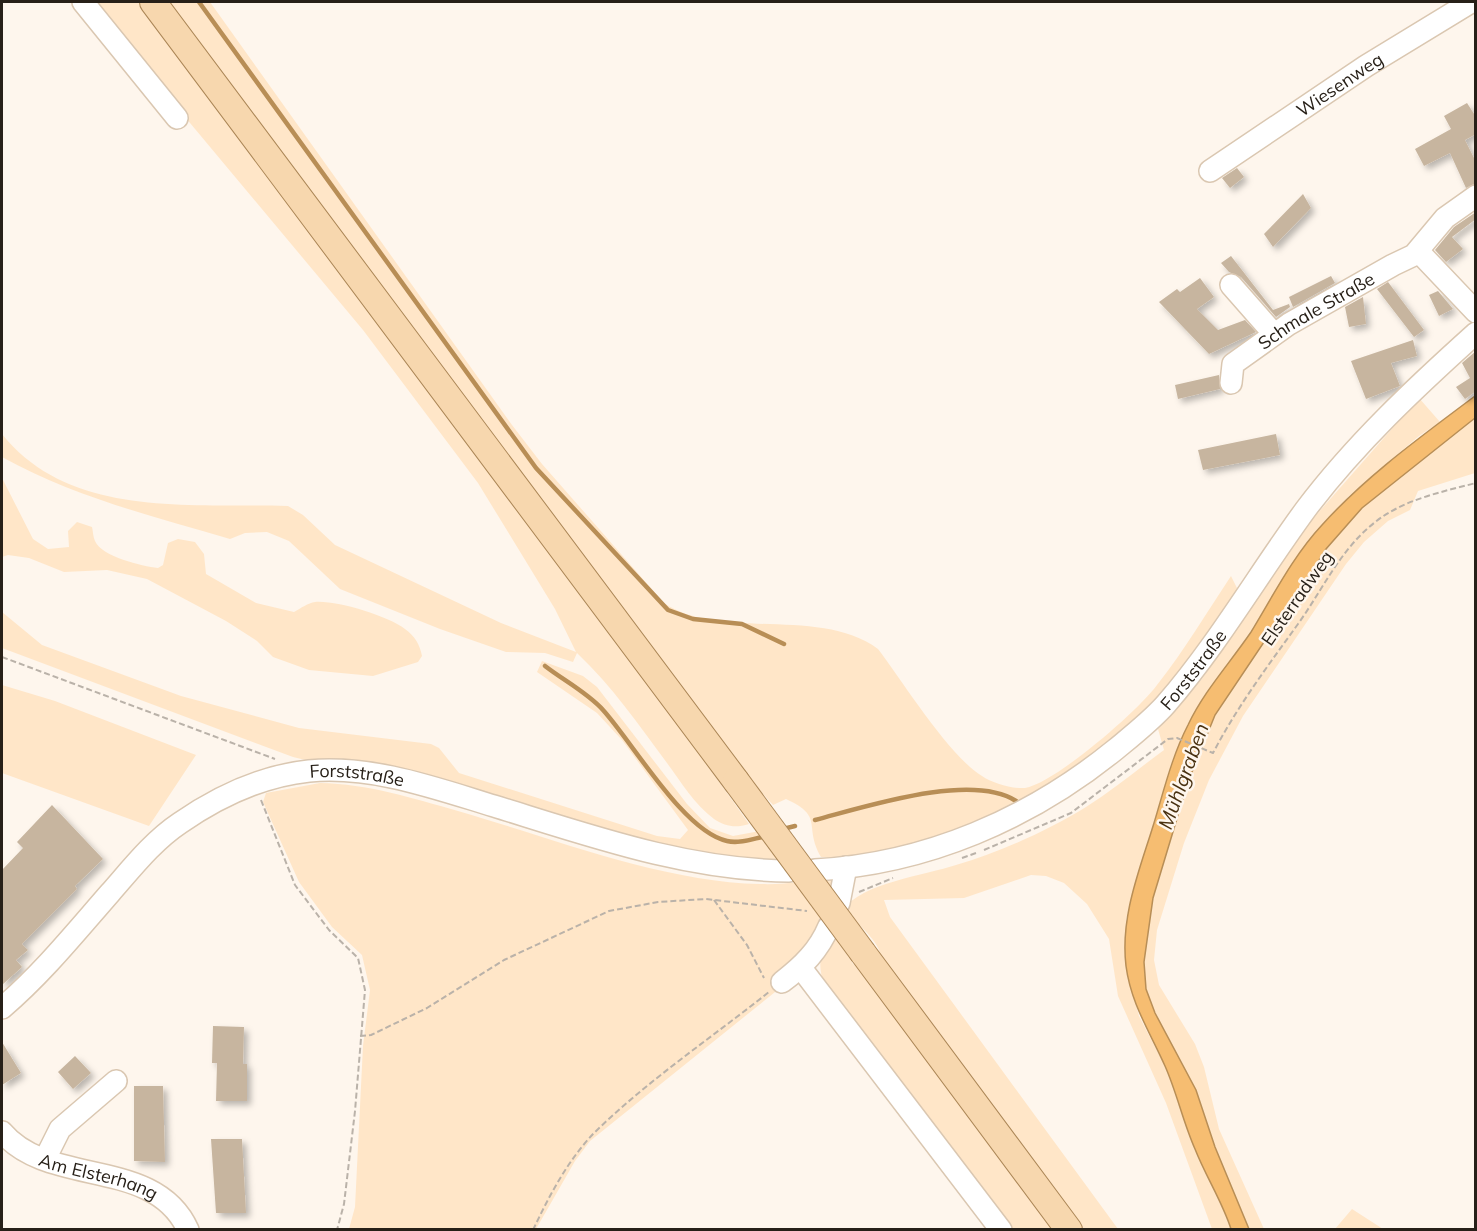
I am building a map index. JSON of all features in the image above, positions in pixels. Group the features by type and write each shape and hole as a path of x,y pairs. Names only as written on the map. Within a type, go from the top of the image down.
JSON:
{"main road":[{"path":"153,2 1069,1230"}],"street":[{"path":"83,2 177,118"},
{"name":"Wiesenweg","path":"1210,171 1366,66 1470,2"},
{"name":"Schmale Straße","path":"1231,383 1233,364 1274,334 1419,252 1445,218 1476,196"},
{"path":"1419,252 1476,312"},
{"path":"1231,285 1274,334"},
{"name":"Forststraße","path":"814,870 908,857 991,827 1059,791 1089,771 1131,737 1165,705 1307,508 1350,457 1476,333"},
{"name":"Forststraße","path":"2,1008 60,952 142,856 177,825 213,800 263,780 309,771 369,772 440,790 647,853 729,869 789,871"},
{"path":"839,903 846,867"},
{"path":"776,986 801,968 815,952 829,926"},
{"path":"801,968 1001,1230"},
{"path":"45,1159 60,1129 116,1081"},
{"name":"Am Elsterhang","path":"2,1132 13,1143 45,1159 145,1188 168,1202 183,1219 188,1230"}],"path":[{"name":"Elsterradweg","path":"1177,738 1208,753 1213,753 1233,713 1299,622 1338,560 1369,528 1389,514 1418,500 1476,483"},
{"path":"2,657 276,759"},
{"path":"263,780 262,807 295,885 329,930 358,958 365,990 355,1111 344,1204 337,1230"},
{"path":"360,1036 371,1035 427,1008 504,960 609,911 658,902 714,900 810,911"},
{"path":"533,1230 570,1162 594,1134 640,1092 776,986 714,900"}],"shaded area":[{"path":"89,2 141,2 641,671 749,824 735,826 723,824 701,807 625,706 577,653 573,662 545,653 506,652 440,629 340,589 289,541 267,532 245,533 230,539 85,494 2,457 2,434 30,461 62,481 97,493 134,501 172,504 288,506 303,515 335,545 501,623 576,652 555,609 478,483 363,330"},
{"path":"168,2 210,2 512,425 542,464 664,603 687,614 713,620 828,629 854,636 878,649 927,718 969,766 986,779 1014,788 1025,788 1056,773 1115,728 1147,697 1167,672 1231,576 1238,590 1210,633 1169,688 1115,741 1051,784 976,824 936,840 896,852 857,858 821,857 813,837 809,817 805,811 786,799 773,805 741,770"},
{"path":"1419,398 1440,422 1419,436 1349,496 1320,527 1188,724 1171,764 1126,919 1126,965 1139,1016 1165,1066 1231,1229 1212,1229 1166,1103 1118,996 1109,939 1087,904 1064,883 1046,876 1031,875 964,898 884,900 890,917 1118,1229 1083,1229 881,959 877,945 843,910 864,893 879,887 973,860 1039,832 1071,816 1116,787 1164,750 1158,729 1202,679 1303,530"},
{"path":"1475,418 1475,473 1418,491 1410,510 1388,521 1364,542 1346,564 1243,716 1209,780 1184,843 1157,930 1154,960 1159,985 1195,1044 1204,1067 1219,1129 1264,1229 1249,1229 1215,1147 1196,1090 1155,1013 1146,989 1144,962 1153,898 1188,782 1215,715 1264,642 1287,613 1326,549 1362,508"},
{"path":"2,478 33,539 48,549 69,547 68,531 77,522 92,527 95,541 106,552 123,560 151,567 158,568 163,565 168,543 178,539 195,542 204,554 206,574 256,603 294,612 315,602 362,610 387,619 405,629 416,641 422,656 418,662 373,676 309,670 273,657 257,641 226,621 147,579 107,570 64,572 29,558 8,555 2,557"},
{"path":"2,612 42,645 181,696 299,728 431,744 439,748 459,773 657,836 680,839 688,830 622,740 597,713 537,672 542,661 583,676 597,687 687,804 710,828 733,836 760,831 781,861 717,859 293,757 2,648"},
{"path":"2,685 55,701 196,755 149,826 2,773"},
{"path":"320,783 355,786 407,797 607,857 685,876 769,884 832,877 836,879 836,892 790,980 590,1141 575,1161 536,1229 349,1229 355,1207 363,1046 370,990 362,955 332,927 299,882 263,802 266,793"},
{"path":"834,929 853,964 862,969 1056,1229 1008,1229 828,995 820,961"},
{"path":"1352,1209 1383,1229 1335,1229"}],"water":[{"name":"Mühlgraben","path":"1475,396 1475,418 1362,508 1326,549 1287,613 1264,642 1215,715 1188,782 1153,898 1144,962 1146,989 1155,1013 1196,1090 1215,1147 1249,1229 1231,1229 1199,1159 1169,1076 1128,980 1126,929 1137,875 1173,761 1194,713 1251,632 1302,550 1322,525 1357,489"}],"building":[{"path":"1467,103 1476,117 1476,134 1465,140 1476,162 1476,183 1466,188 1450,153 1424,166 1415,149 1451,129 1444,116"},
{"path":"1237,168 1244,177 1230,188 1222,178"},
{"path":"1303,194 1311,208 1273,247 1264,234"},
{"path":"1476,212 1476,219 1452,237 1463,249 1446,262 1435,250 1454,227"},
{"path":"1231,256 1273,310 1289,304 1290,307 1276,317 1241,277 1229,272 1221,263"},
{"path":"1331,276 1335,283 1293,307 1289,297"},
{"path":"1200,278 1214,297 1197,309 1218,330 1245,320 1256,332 1209,354 1159,302 1177,289 1180,292"},
{"path":"1388,282 1424,330 1414,337 1377,289"},
{"path":"1438,291 1453,309 1439,316 1429,295"},
{"path":"1363,297 1366,324 1349,327 1345,307"},
{"path":"1413,340 1417,356 1391,363 1400,386 1366,399 1351,361"},
{"path":"1476,351 1476,391 1465,399 1456,387 1470,378 1462,363"},
{"path":"1219,375 1220,389 1178,399 1175,385"},
{"path":"1276,434 1280,455 1203,470 1198,450"},
{"path":"52,805 103,859 75,886 77,889 22,944 28,950 16,960 22,967 2,985 2,870 23,848 17,842"},
{"path":"213,1026 244,1027 243,1064 247,1064 247,1101 216,1101 217,1063 212,1063"},
{"path":"2,1042 21,1073 2,1085"},
{"path":"75,1056 91,1073 73,1089 58,1072"},
{"path":"134,1086 163,1086 165,1162 134,1161"},
{"path":"211,1139 242,1139 246,1213 216,1213"}],"waterway":[{"path":"199,2 536,468 668,610 693,619 742,624 784,644"},
{"path":"545,666 583,692 603,710 660,784 694,821 711,834 727,841 740,842 763,837"},
{"path":"815,820 889,801 946,791 973,790 996,793 1016,801"},
{"path":"783,829 795,826"}]}
